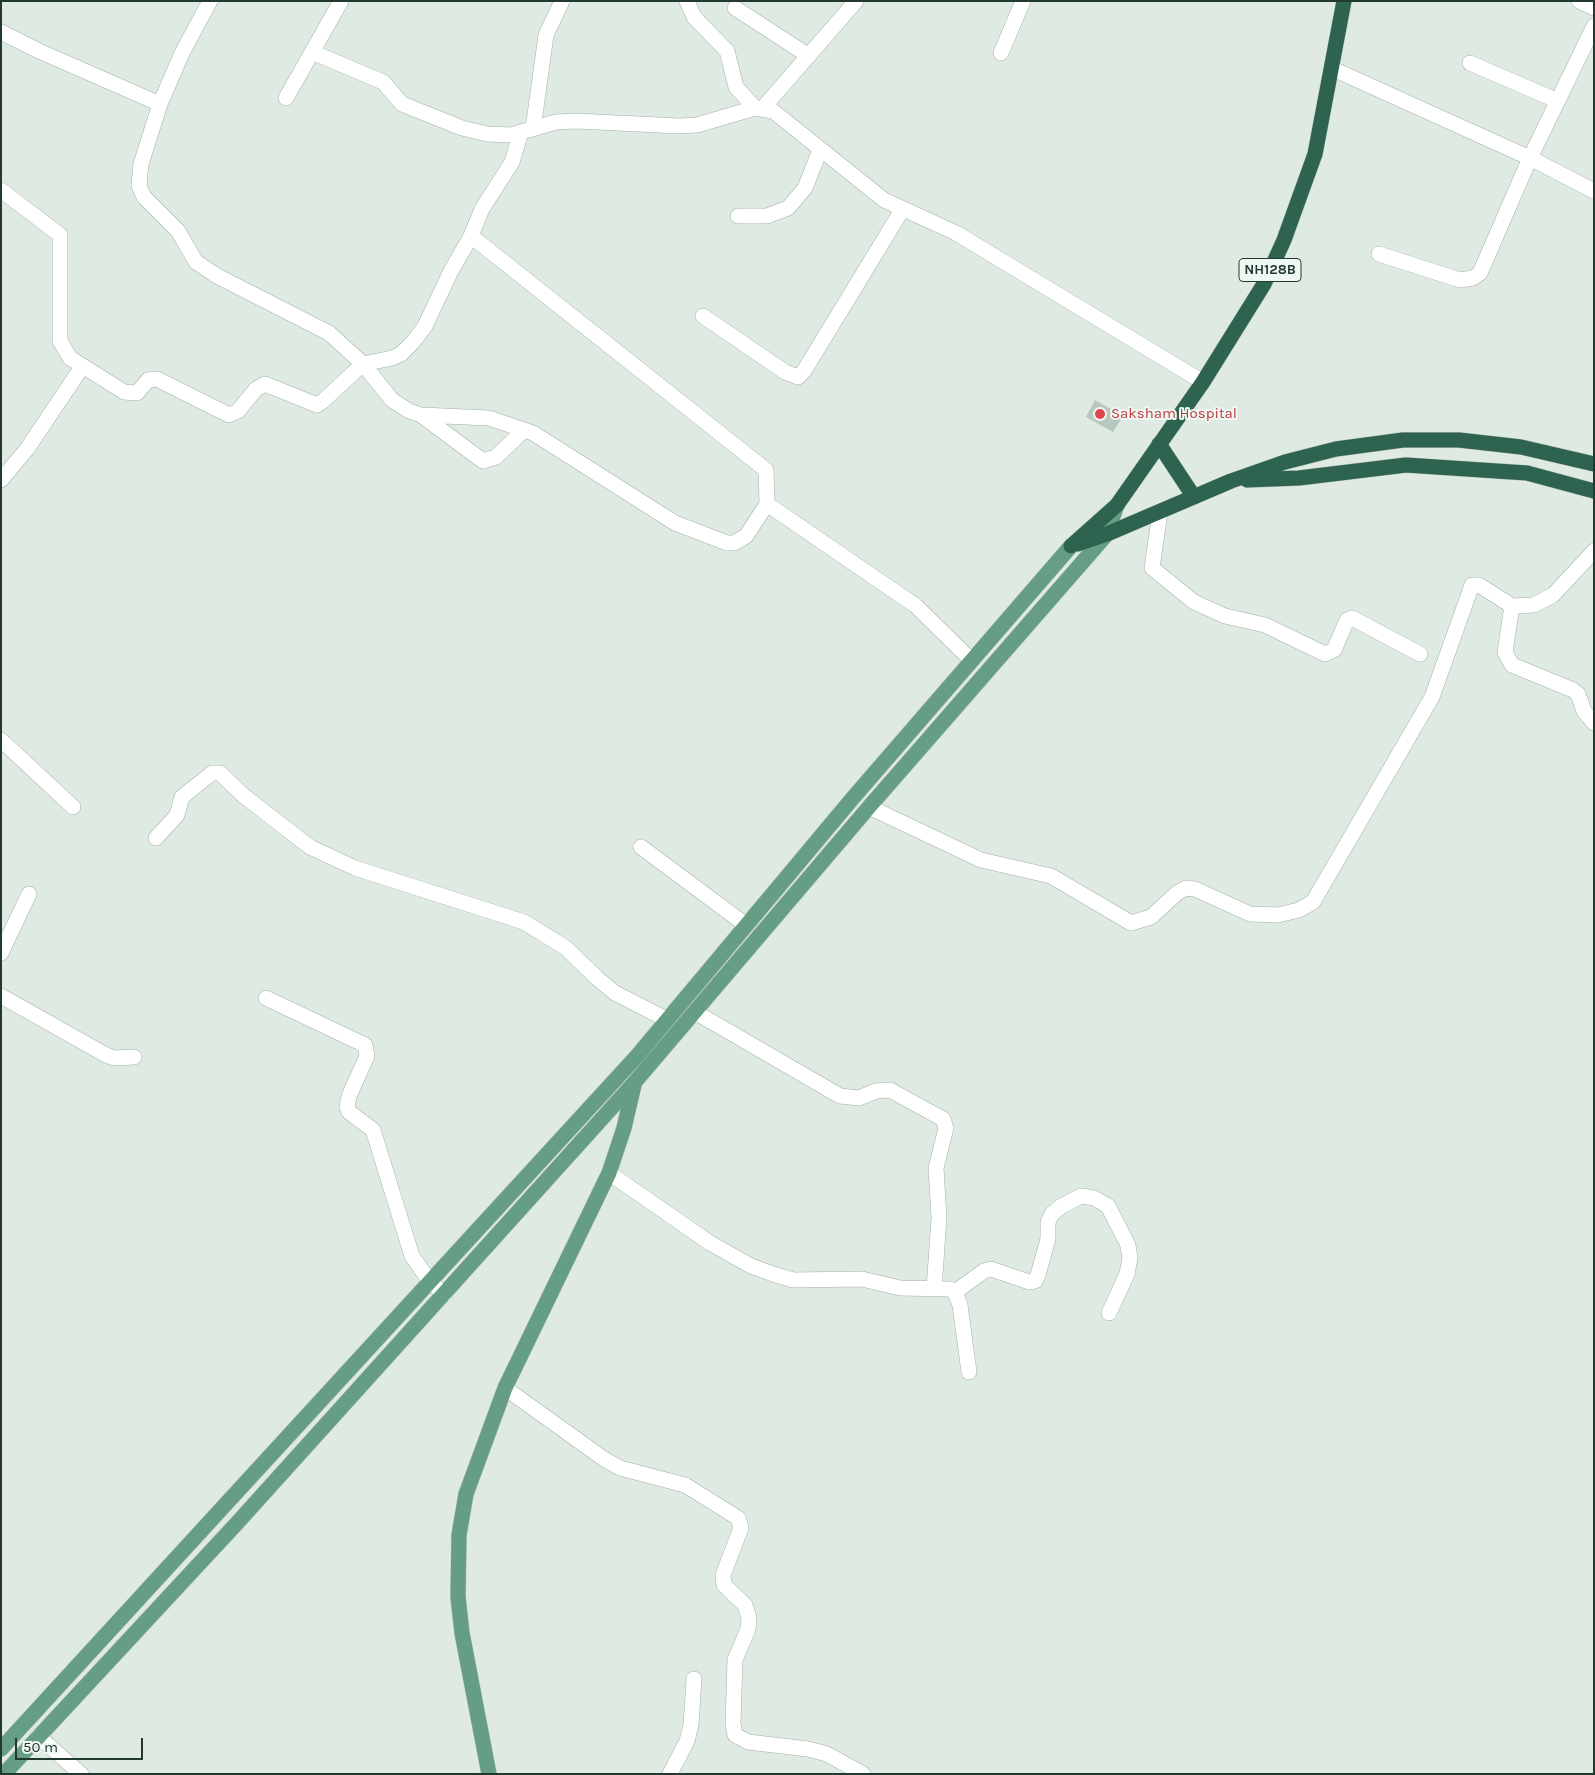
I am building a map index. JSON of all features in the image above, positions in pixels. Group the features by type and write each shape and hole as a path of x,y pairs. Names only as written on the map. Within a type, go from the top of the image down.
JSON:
{"highway":[{"name":"NH128B","path":"1117,505 1203,382 1264,284 1284,240 1315,154 1333,69 1344,1"},
{"path":"1071,546 1107,534 1231,481 1285,462 1336,449 1403,440 1459,440 1521,447 1594,464"},
{"path":"1159,444 1194,497"},
{"path":"1231,481 1299,478 1414,465 1527,473 1594,492"},
{"path":"1071,546 1117,505"}],"main road":[{"path":"4,1774 245,1515 634,1083 869,807 1107,534 1117,505"},
{"path":"1,1749 637,1056 666,1019 971,660 1071,546"},
{"path":"489,1774 462,1633 456,1564 458,1535 466,1494 505,1388 609,1173 634,1083 637,1056"}],"street":[{"path":"210,1 182,53 160,104 141,164 139,186 144,197 178,232 196,262 217,276 329,333 363,364 381,389 400,406 421,415 483,461 496,457 524,430"},
{"path":"286,98 341,1"},
{"path":"1,190 60,236 60,341 70,358 82,367 130,394 142,390 148,380 157,379 229,414 238,411 256,389 265,384 317,405 363,364 392,358 401,354 425,326 451,271 471,236 482,209 512,162 527,130 546,35 562,1"},
{"path":"687,1 694,18 727,51 736,87 759,108 780,116 884,200 902,210 956,233 1203,382"},
{"path":"312,52 383,82 402,104 462,128 499,135 556,122 697,125 759,108 856,1"},
{"path":"1001,53 1023,1"},
{"path":"1579,1 1594,8"},
{"path":"735,8 808,56"},
{"path":"1379,254 1460,280 1473,278 1484,268 1530,158 1594,26"},
{"path":"1,32 39,51 160,104"},
{"path":"1470,63 1558,101"},
{"path":"1333,69 1530,158 1594,191"},
{"path":"738,216 767,216 788,208 805,188 820,150"},
{"path":"703,316 785,372 798,376 804,371 902,210"},
{"path":"421,415 475,416 501,421 524,430 676,523 720,541 734,543 746,536 767,504 766,470 471,236"},
{"path":"1,480 27,449 82,367"},
{"path":"767,504 916,606 971,660"},
{"path":"1160,512 1152,568 1194,602 1225,616 1266,625 1325,654 1329,654 1334,650 1347,620 1352,618 1420,654"},
{"path":"869,807 981,860 1051,876 1131,923 1151,917 1177,892 1186,888 1196,889 1250,914 1278,915 1299,910 1313,902 1432,697 1472,585 1479,585 1512,606 1534,605 1553,595 1594,551"},
{"path":"1512,606 1506,652 1512,665 1567,686 1578,694 1584,711 1594,723"},
{"path":"1,740 73,806"},
{"path":"156,838 177,815 182,797 212,773 220,773 252,802 310,847 356,868 524,922 546,933 566,948 598,979 616,993 666,1019"},
{"path":"641,847 746,925"},
{"path":"1,953 29,894"},
{"path":"1,996 106,1055 114,1058 134,1058"},
{"path":"266,998 366,1045 367,1056 348,1096 347,1107 349,1112 373,1130 412,1256 430,1282 446,1294"},
{"path":"696,1012 840,1096 859,1098 876,1091 890,1090 943,1119 946,1128 936,1168 938,1218 934,1288"},
{"path":"609,1173 710,1242 751,1266 773,1274 793,1280 862,1279 900,1288 950,1289 956,1292 960,1305 969,1372"},
{"path":"956,1292 984,1271 991,1269 1028,1282 1035,1281 1048,1239 1048,1222 1052,1214 1060,1207 1081,1196 1094,1198 1108,1206 1128,1245 1130,1258 1127,1274 1109,1313"},
{"path":"505,1388 604,1459 620,1468 685,1485 738,1518 741,1528 723,1575 724,1585 746,1605 749,1618 748,1629 735,1660 733,1724 736,1735 748,1742 808,1749 827,1754 863,1774"},
{"path":"670,1774 687,1741 691,1725 694,1679"},
{"path":"38,1736 80,1774"}],"building":[{"path":"1095,400 1123,416 1113,432 1086,417"}],"place":[{"name":"Saksham Hospital","path":"1100,414"}]}
